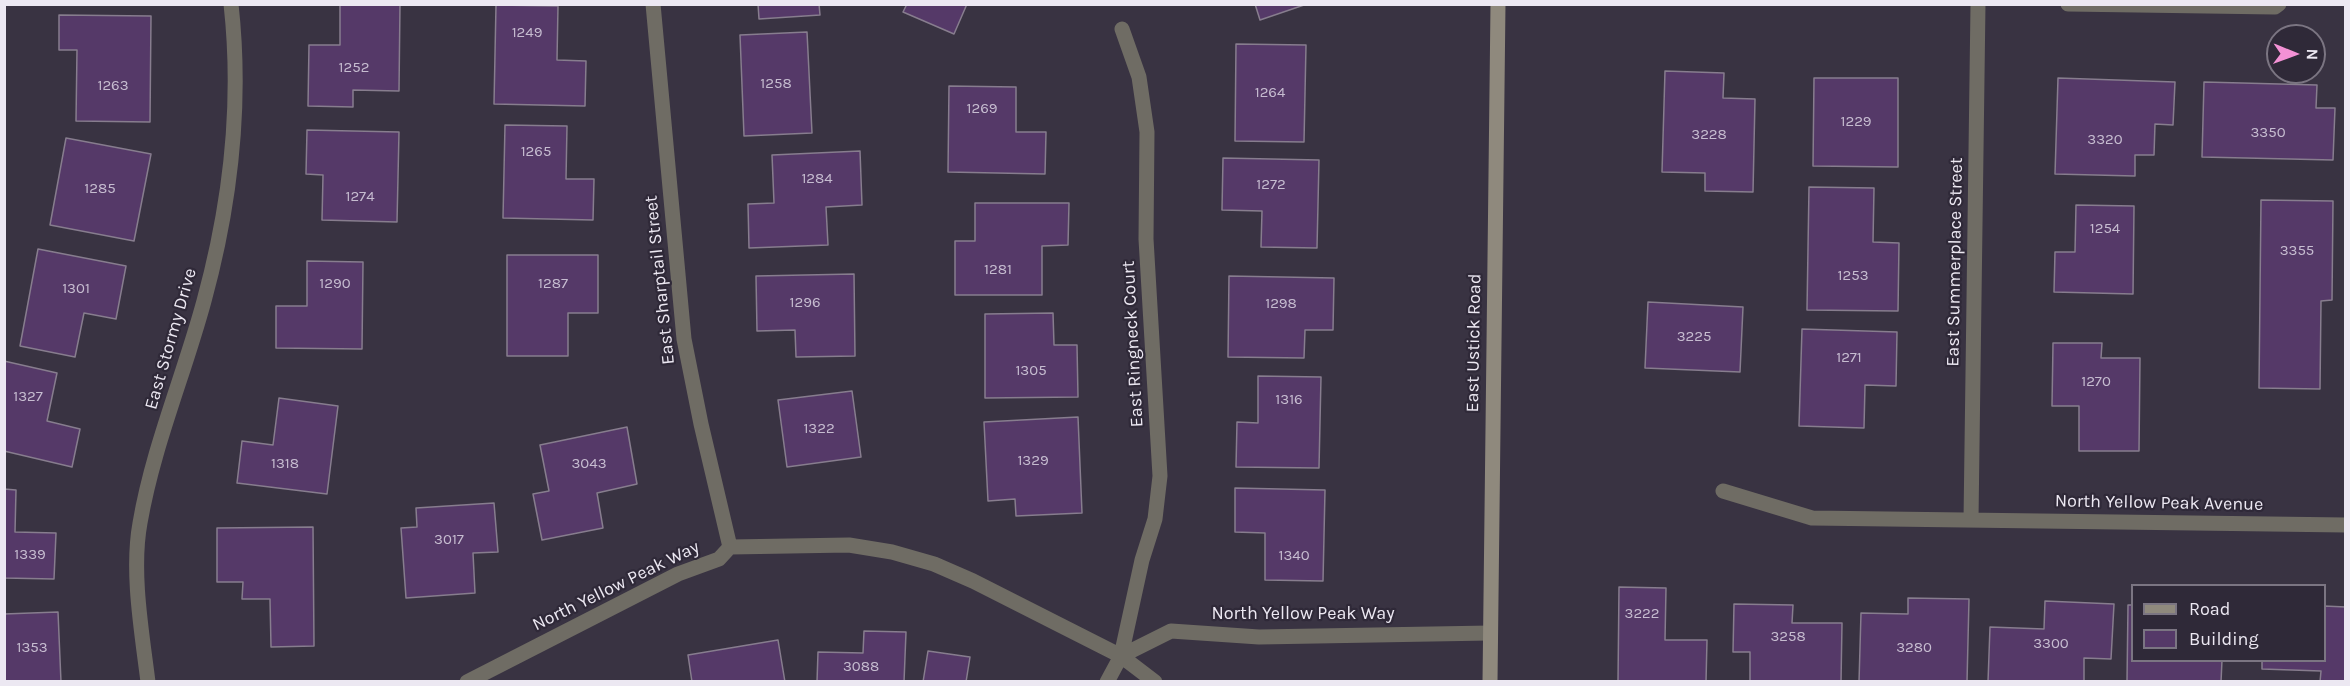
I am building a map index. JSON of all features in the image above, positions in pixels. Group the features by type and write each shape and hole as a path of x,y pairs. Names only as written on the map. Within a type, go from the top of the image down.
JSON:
{"main road":[{"name":"East Ustick Road","path":"1490,681 1498,4"}],"street":[{"name":"East Stormy Drive","path":"148,681 137,584 139,526 148,482 204,302 217,248 230,165 235,96 231,4"},
{"name":"East Sharptail Street","path":"653,4 684,339 730,547"},
{"name":"East Summerplace Street","path":"1971,520 1978,4"},
{"path":"2068,4 2275,7 2279,4"},
{"name":"East Ringneck Court","path":"1107,681 1121,656 1142,560 1155,519 1160,476 1146,240 1148,132 1138,77 1122,29"},
{"name":"North Yellow Peak Avenue","path":"1723,491 1812,518 2346,525"},
{"path":"730,547 849,545 892,552 934,564 973,581 1121,656 1155,681"},
{"name":"North Yellow Peak Way","path":"467,681 678,574 719,559 730,547"},
{"name":"North Yellow Peak Way","path":"1121,656 1171,631 1259,636 1490,633"}],"building":[{"path":"340,4 400,4 399,91 353,90 353,107 308,106 309,45 340,45"},
{"path":"758,4 819,4 820,15 759,19"},
{"path":"907,4 967,4 954,34 903,12"},
{"path":"1255,4 1307,4 1260,20"},
{"path":"496,5 558,6 557,60 586,61 585,106 494,104"},
{"path":"59,15 151,16 150,122 76,121 77,50 59,50"},
{"path":"807,32 812,133 744,136 740,35"},
{"path":"1236,44 1306,45 1304,142 1235,141"},
{"path":"1665,71 1724,73 1723,98 1755,99 1753,192 1705,191 1705,173 1662,172"},
{"path":"1814,78 1898,78 1898,167 1813,166"},
{"path":"2058,78 2175,82 2173,125 2155,124 2154,155 2135,155 2135,176 2055,174"},
{"path":"2204,82 2317,85 2316,108 2335,108 2333,160 2202,157"},
{"path":"949,86 1016,87 1016,132 1046,132 1045,174 948,172"},
{"path":"505,125 567,126 566,179 594,179 593,220 503,218"},
{"path":"307,130 399,132 397,222 322,220 323,175 306,174"},
{"path":"66,138 151,154 134,241 50,225"},
{"path":"860,151 862,205 826,207 828,245 749,248 748,204 774,203 772,155"},
{"path":"1223,158 1319,160 1317,248 1261,247 1262,211 1222,210"},
{"path":"1809,187 1874,188 1873,242 1899,243 1898,311 1807,310"},
{"path":"2261,200 2333,201 2332,300 2321,301 2320,389 2259,388"},
{"path":"975,203 1069,203 1068,245 1042,246 1042,295 955,295 955,241 975,241"},
{"path":"2076,205 2134,206 2133,294 2054,292 2055,252 2075,252"},
{"path":"38,249 126,266 116,319 84,313 75,357 20,346"},
{"path":"507,255 598,255 598,313 568,313 568,356 507,356"},
{"path":"307,261 363,262 362,349 276,348 276,306 307,306"},
{"path":"854,274 855,356 796,357 795,330 757,331 756,276"},
{"path":"1229,276 1334,278 1333,330 1305,330 1304,358 1228,357"},
{"path":"1648,302 1743,307 1740,372 1645,368"},
{"path":"1053,313 1054,345 1077,345 1078,397 985,398 985,314"},
{"path":"1802,329 1897,332 1896,386 1865,385 1864,428 1799,426"},
{"path":"2053,343 2102,343 2101,358 2140,358 2139,451 2079,451 2079,406 2052,406"},
{"path":"4,361 57,373 47,421 80,429 72,467 4,451"},
{"path":"1258,376 1321,377 1319,468 1236,467 1237,422 1258,423"},
{"path":"852,391 861,457 787,467 778,400"},
{"path":"279,398 338,406 327,494 237,483 242,441 273,445"},
{"path":"1078,417 1082,513 1016,516 1015,499 988,501 984,422"},
{"path":"627,427 637,484 597,493 603,528 542,540 533,494 549,491 540,445"},
{"path":"1235,488 1325,490 1323,581 1265,580 1265,533 1235,532"},
{"path":"4,489 16,490 15,532 56,533 54,579 4,578"},
{"path":"494,503 498,552 473,553 475,593 406,598 401,528 417,527 416,508"},
{"path":"313,527 314,646 271,647 270,599 242,599 243,582 217,582 217,528"},
{"path":"1619,587 1666,588 1665,640 1707,640 1706,682 1618,682"},
{"path":"1908,598 1969,599 1967,682 1859,682 1861,613 1908,614"},
{"path":"2045,601 2114,604 2111,659 2084,658 2084,682 1988,682 1990,627 2044,629"},
{"path":"1734,604 1793,605 1792,623 1842,623 1841,682 1750,682 1750,652 1733,652"},
{"path":"2128,605 2131,605 2131,662 2222,662 2221,682 2127,682"},
{"path":"2326,606 2346,607 2346,682 2320,682 2321,671 2262,669 2262,662 2326,662"},
{"path":"58,612 61,682 4,682 4,614"},
{"path":"864,631 906,632 904,682 817,682 818,652 863,653"},
{"path":"778,640 785,682 692,682 688,655"},
{"path":"928,651 970,657 966,682 923,682"}]}
